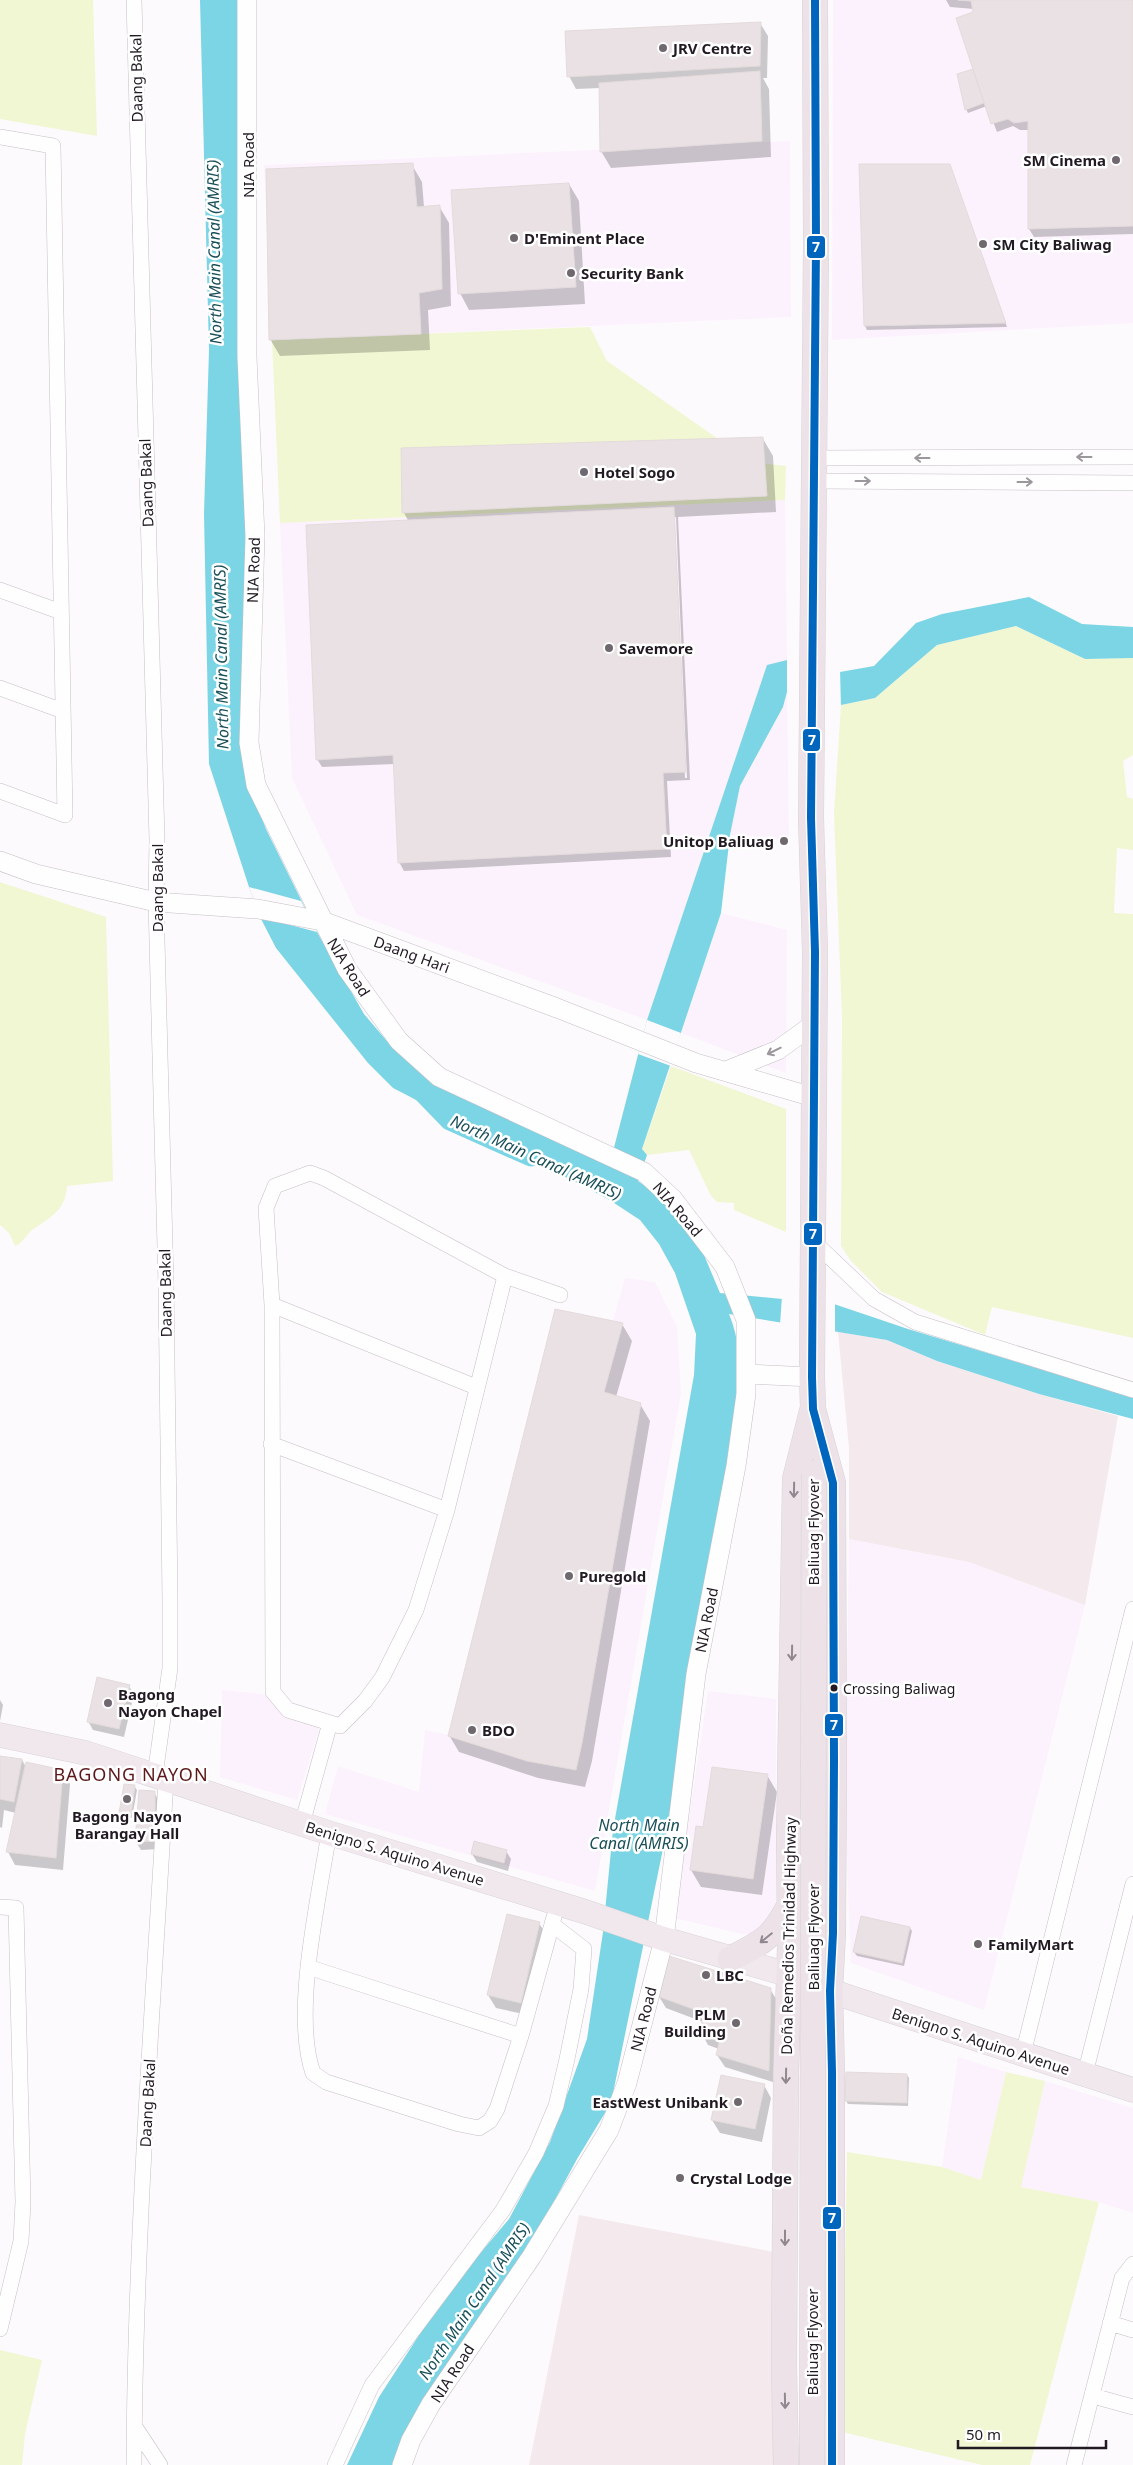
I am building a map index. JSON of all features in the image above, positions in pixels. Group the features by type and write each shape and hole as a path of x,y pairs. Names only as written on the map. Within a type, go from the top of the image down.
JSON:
{"highway":[{"name":"Doña Remedios Trinidad Highway","path":"815,0 811,818 814,1024 812,1378 813,1409 833,1483 833,1933 830,1991 832,2072 832,2465"},
{"name":"Doña Remedios Trinidad Highway","path":"786,2465 784,2365 785,2200 790,1975 795,1479 813,1409"},
{"name":"Baliuag Flyover","path":"812,2465 813,1409"},
{"path":"730,1959 765,1940 779,1926 790,1904"}],"main road":[{"name":"Benigno S. Aquino Avenue","path":"0,1735 86,1753 161,1777 328,1833 555,1915 586,1912 730,1959 790,1975"},
{"name":"Benigno S. Aquino Avenue","path":"830,1991 1133,2090"}],"street":[{"name":"Daang Bakal","path":"134,0 157,840 156,902 166,1285 170,1609 170,1668 161,1777 143,2172 134,2465"},
{"name":"NIA Road","path":"247,0 247,357 255,536 249,743 256,785 347,969 399,1041 439,1076 644,1172 673,1199 724,1267 746,1320 746,1394 736,1466 696,1674 656,1936 627,2083 609,2130 532,2256 431,2404 412,2440 402,2465"},
{"path":"0,136 53,146 65,815 0,791"},
{"path":"814,469 1133,457"},
{"path":"814,469 1133,483"},
{"path":"0,590 61,612"},
{"path":"0,688 63,711"},
{"name":"Daang Hari","path":"0,861 36,874 156,902 258,909 322,921 675,1054 726,1072 813,1097"},
{"path":"726,1072 778,1050 814,1024"},
{"path":"505,1276 447,1510 416,1610 382,1678 365,1701 340,1726 288,1710 273,1692 272,1306 266,1208 275,1186 310,1173 324,1178 505,1276 560,1295"},
{"path":"814,1242 874,1299 915,1322 1133,1390"},
{"path":"272,1306 476,1387"},
{"path":"746,1374 812,1378"},
{"path":"271,1444 447,1510"},
{"path":"1023,2054 1133,1609"},
{"path":"302,1824 330,1722"},
{"path":"328,1833 308,1967 305,2039 312,2073 326,2082 479,2128 490,2121 497,2109 521,2036 555,1915"},
{"path":"1085,2074 1133,1884"},
{"path":"0,1907 16,1908 23,2202 21,2242 0,2329"},
{"path":"335,2465 372,2385 503,2210 536,2153 556,2106 581,1989 584,1949 555,1915"},
{"path":"308,1967 521,2036"},
{"path":"1074,2465 1122,2278 1133,2264"},
{"path":"1110,2323 1133,2330"},
{"path":"1093,2396 1133,2407"},
{"path":"134,2426 160,2465"}],"shaded area":[{"name":"SM City Baliwag","path":"833,0 1133,0 1133,323 832,340"},
{"name":"D'Eminent Place","path":"790,141 791,317 272,340 264,165"},
{"path":"785,500 787,660 767,666 647,1020 357,915 292,778 280,523"},
{"path":"787,692 789,841 730,835 740,786 783,707"},
{"path":"721,913 787,930 786,1073 681,1033"},
{"name":"Puregold","path":"625,1278 655,1282 677,1327 681,1393 595,1891 325,1814 338,1766 419,1792 425,1730 448,1735 555,1309 613,1320"},
{"path":"838,1332 887,1340 937,1361 1039,1394 1118,1416 1085,1605 969,1562 849,1539 849,1448"},
{"path":"849,1539 969,1562 1085,1605 984,2010 851,1963 845,1815"},
{"path":"222,1690 270,1695 324,1713 297,1800 220,1777"},
{"path":"708,1691 776,1699 776,1926 756,1934 742,1934 674,1918"},
{"path":"958,2057 1006,2072 981,2181 942,2167"},
{"path":"1045,2081 1133,2108 1133,2213 1099,2202 1020,2187"},
{"path":"579,2215 774,2252 776,2465 529,2465"}],"green space":[{"path":"0,0 93,0 97,136 0,119"},
{"path":"590,327 607,361 751,462 786,466 785,500 280,523 272,340"},
{"path":"1016,626 1085,659 1133,658 1133,755 1123,761 1127,797 1133,799 1133,850 1117,848 1114,913 1133,914 1133,1338 992,1307 985,1335 882,1292 851,1261 841,1246 842,1017 834,814 841,705 875,698 937,645"},
{"path":"0,882 106,917 113,1181 67,1186 64,1201 56,1212 15,1246 9,1233 0,1225"},
{"path":"671,1066 786,1109 786,1232 734,1210 734,1203 717,1202 711,1196 689,1150 647,1155 642,1149"},
{"path":"1006,2072 1045,2081 1021,2187 1099,2202 1030,2465 982,2465 842,2432 847,2152 942,2167 981,2180"},
{"path":"0,2350 42,2360 25,2434 22,2465 0,2465"}],"water":[{"name":"North Main Canal (AMRIS)","path":"200,0 237,0 256,803 266,829 317,932 364,1014 392,1047 610,1163 647,1020 767,665 787,660 840,672 874,666 916,623 942,614 1029,597 1082,624 1133,627 1133,658 1085,659 1016,626 937,645 875,698 841,705 787,692 783,707 740,786 730,835 721,913 642,1149 647,1155 638,1181 668,1202 704,1255 720,1293 834,1304 908,1329 1133,1397 1133,1419 1039,1394 937,1361 887,1340 729,1314 737,1343 740,1394 665,1839 611,2103 577,2159 523,2259 402,2443 392,2465 347,2465 379,2397 445,2295 509,2219 550,2142 587,2039 603,1932 613,1830 694,1375 696,1334 675,1273 659,1244 640,1220 608,1199 393,1088 368,1063 276,948 260,917 209,764 204,514 209,350"}],"pier":[{"path":"787,660 798,660 840,669 841,708 789,695 787,702"},
{"path":"249,887 301,901 317,932 260,917"},
{"path":"647,1020 681,1033 671,1066 638,1054"},
{"path":"782,1296 835,1301 835,1334 780,1325"}],"building":[{"path":"958,0 1133,0 1133,226 1028,229 1028,121 1014,123 1008,119 991,124 956,18 973,12 971,1"},
{"name":"JRV Centre","path":"761,22 760,66 567,77 565,31"},
{"path":"973,69 984,103 965,110 957,74"},
{"path":"760,71 762,141 600,152 599,83"},
{"path":"413,163 417,207 440,205 442,289 419,293 421,334 269,340 266,169"},
{"path":"859,164 950,164 1006,323 864,326"},
{"name":"D'Eminent Place","path":"569,183 576,287 458,294 451,190"},
{"name":"Hotel Sogo","path":"763,437 767,496 402,513 401,448"},
{"path":"674,507 686,772 663,773 667,849 398,863 393,755 316,760 306,525"},
{"name":"Puregold","path":"555,1309 623,1323 604,1392 641,1403 576,1770 527,1761 448,1736"},
{"name":"Bagong Nayon Chapel","path":"97,1677 130,1685 119,1729 87,1722"},
{"path":"0,1756 22,1759 14,1802 0,1799"},
{"path":"26,1762 63,1770 56,1858 6,1852"},
{"path":"712,1767 768,1774 753,1879 690,1870 696,1826 703,1827"},
{"name":"Bagong Nayon Barangay Hall","path":"124,1784 135,1785 131,1815 119,1813"},
{"path":"139,1790 155,1791 155,1841 135,1842"},
{"path":"474,1841 507,1850 504,1863 471,1854"},
{"path":"507,1914 540,1922 521,2003 487,1995"},
{"path":"861,1916 910,1927 902,1963 853,1952"},
{"name":"PLM Building","path":"669,1956 771,1988 769,2071 716,2055 720,2039 700,2032 704,2013 657,1996"},
{"path":"846,2072 907,2074 907,2103 845,2101"},
{"name":"EastWest Unibank","path":"721,2075 765,2084 755,2129 711,2120"}],"waterway":[{"name":"North Main Canal (AMRIS)","path":"422,1091 450,1120 531,1156"}],"transit line":[{"name":"7","path":"815,0 816,245 811,818 815,952 812,1377 813,1409 833,1483 833,1933 830,1991 832,2072 832,2465"}],"place":[{"name":"JRV Centre","path":"663,48"},
{"name":"SM Cinema","path":"1116,160"},
{"name":"D'Eminent Place","path":"514,238"},
{"name":"SM City Baliwag","path":"983,244"},
{"name":"Security Bank","path":"571,273"},
{"name":"Hotel Sogo","path":"584,472"},
{"name":"Savemore","path":"609,648"},
{"name":"Unitop Baliuag","path":"784,841"},
{"name":"Puregold","path":"569,1576"},
{"name":"Crossing Baliwag","path":"834,1688"},
{"name":"Bagong Nayon Chapel","path":"108,1703"},
{"name":"BDO","path":"472,1730"},
{"name":"Bagong Nayon Barangay Hall","path":"127,1799"},
{"name":"FamilyMart","path":"978,1944"},
{"name":"LBC","path":"706,1975"},
{"name":"PLM Building","path":"736,2023"},
{"name":"EastWest Unibank","path":"738,2102"},
{"name":"Crystal Lodge","path":"680,2178"}],"district":[{"name":"BAGONG NAYON","path":"131,1774"}]}
